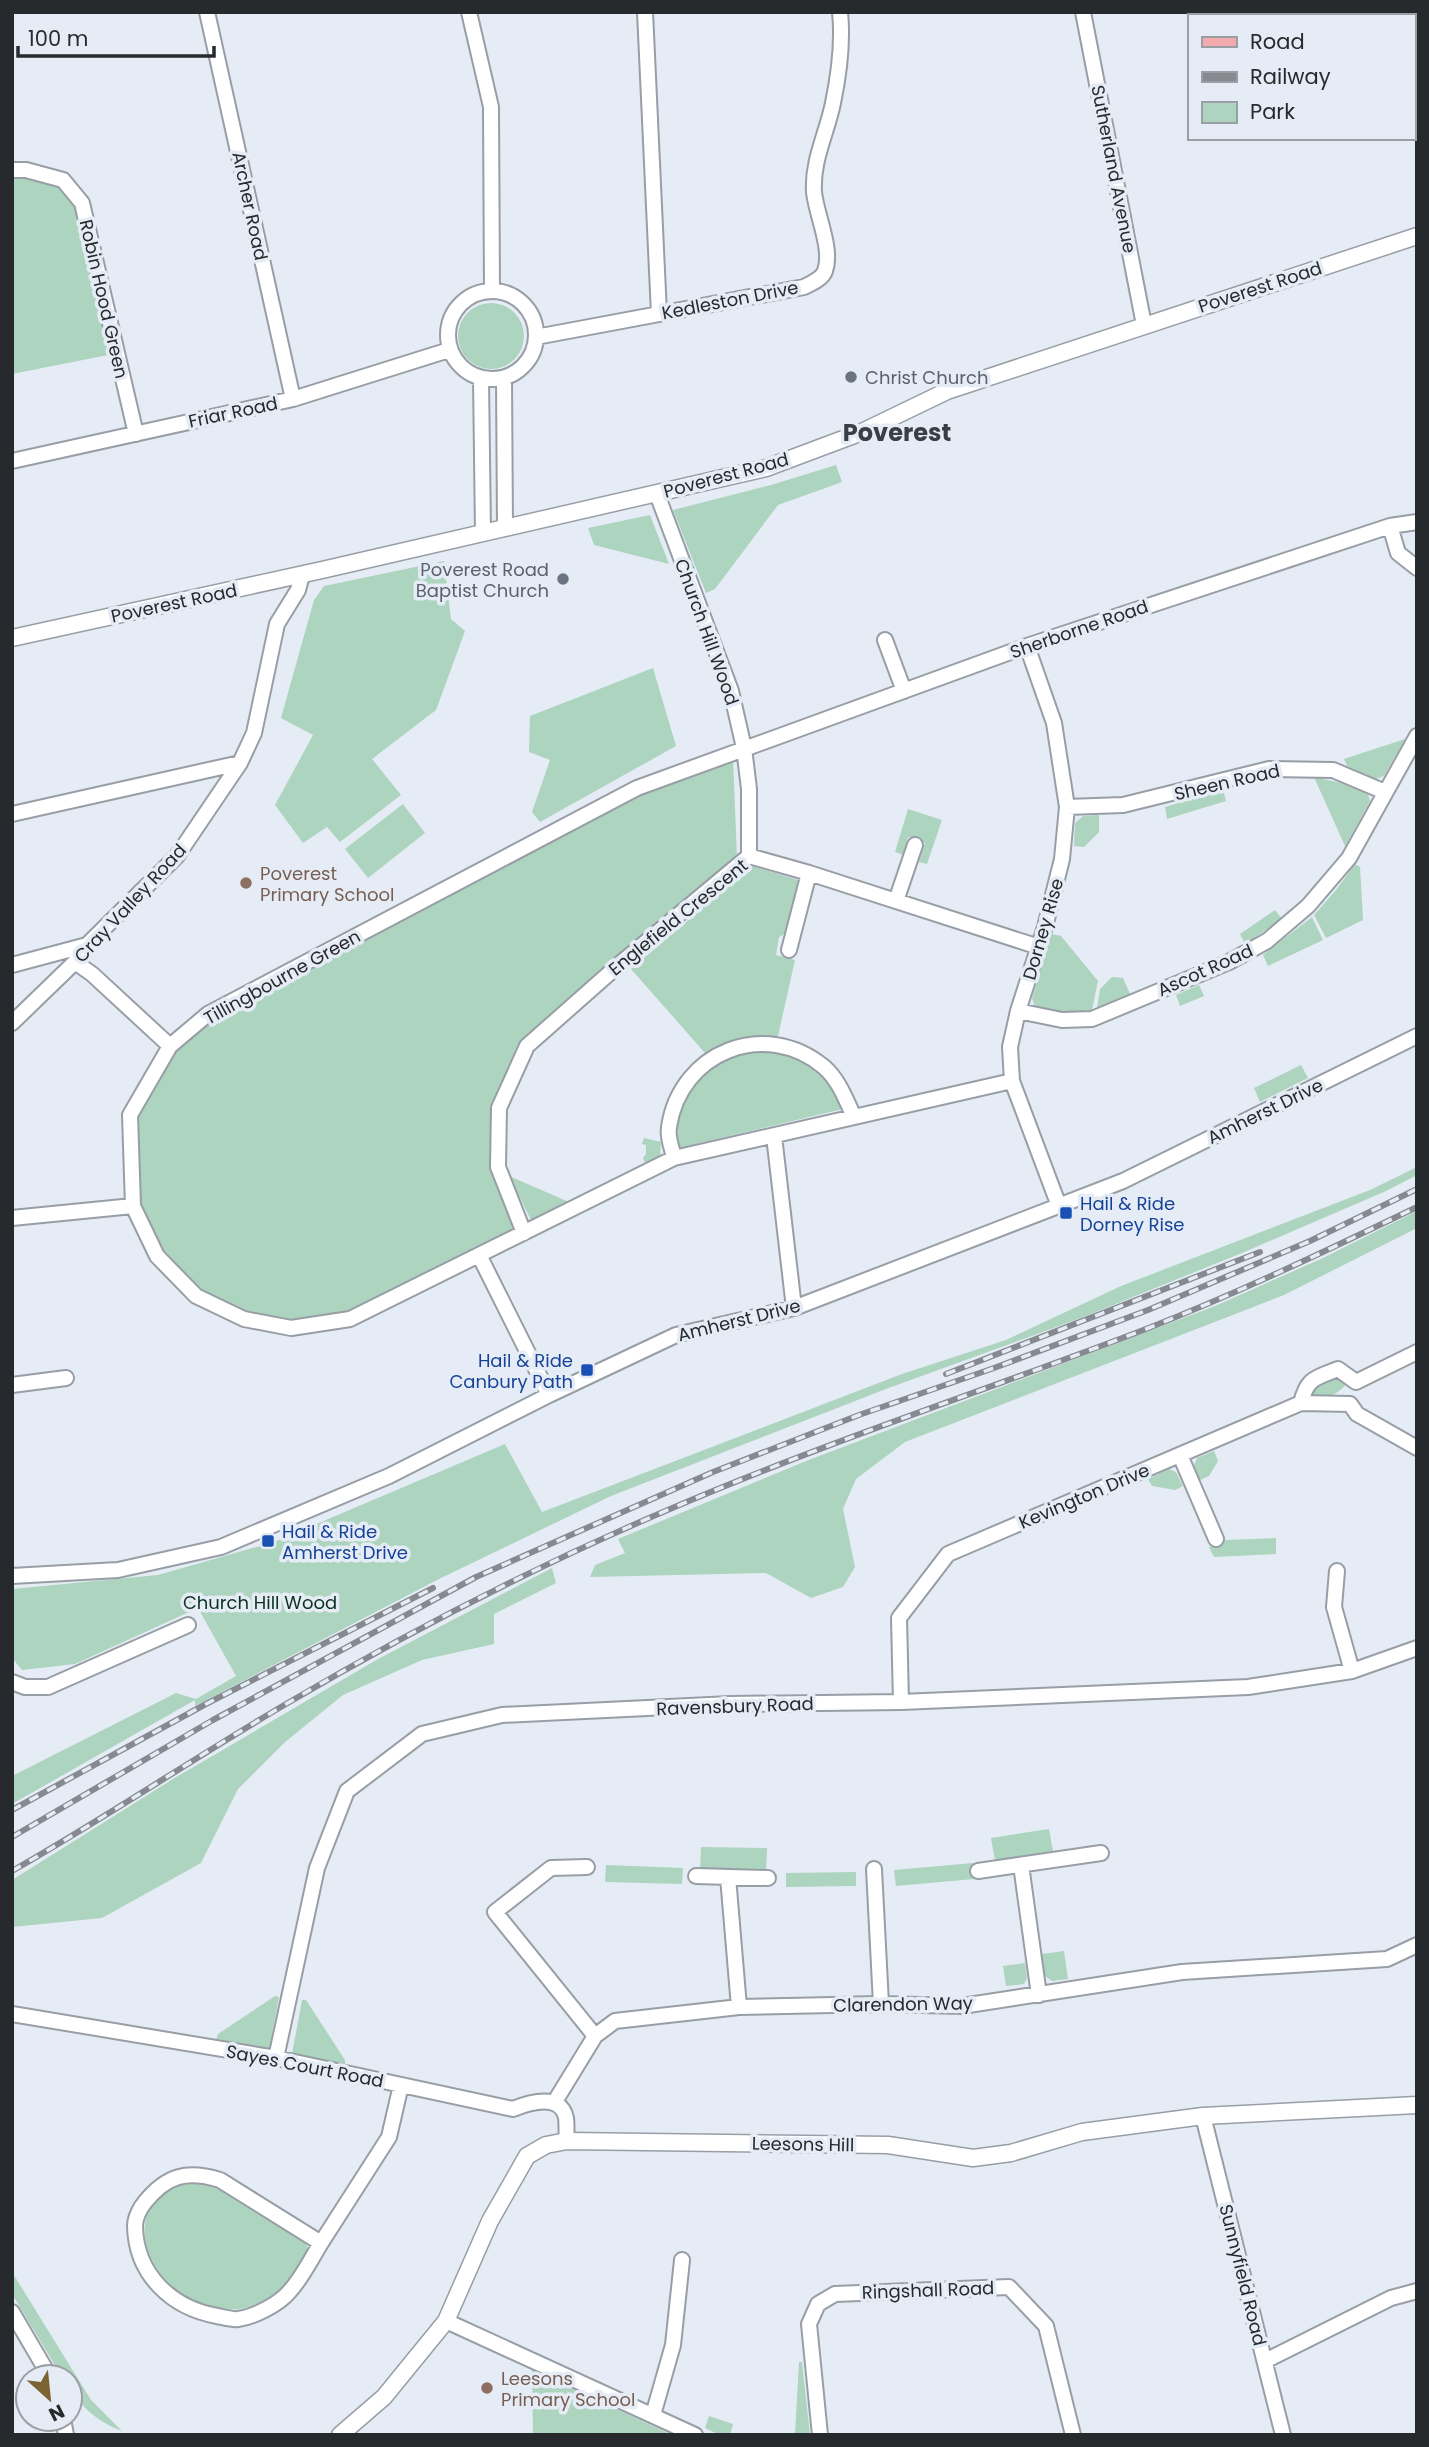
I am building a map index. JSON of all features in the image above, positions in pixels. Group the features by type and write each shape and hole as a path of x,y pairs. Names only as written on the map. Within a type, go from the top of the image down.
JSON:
{"street":[{"name":"Archer Road","path":"207,12 293,399"},
{"path":"468,12 491,107 492,291"},
{"path":"645,12 659,314"},
{"name":"Kedleston Drive","path":"536,337 804,287 818,280 825,272 827,253 814,192 816,158 833,103 842,33 840,12"},
{"name":"Sutherland Avenue","path":"1083,12 1144,325"},
{"name":"Robin Hood Green","path":"12,170 26,170 63,180 82,203 136,434"},
{"name":"Poverest Road","path":"12,638 302,575 766,468 862,432 947,391 1417,236"},
{"path":"492,291 506,293 523,305 534,323 536,337 527,363 517,372 504,378 481,379 467,373 456,363 449,350 447,336 455,309 465,299 492,291"},
{"name":"Friar Road","path":"12,460 293,399 449,350"},
{"path":"504,378 505,528"},
{"path":"481,379 483,533"},
{"name":"Church Hill Wood","path":"657,494 731,691 744,748 749,789 749,856"},
{"name":"Sherborne Road","path":"744,748 1027,646 1390,526 1417,522"},
{"path":"1390,526 1398,553 1417,569"},
{"name":"Cray Valley Road","path":"12,1023 177,856 240,763 254,733 277,624 298,590 302,575"},
{"path":"885,640 904,691"},
{"name":"Dorney Rise","path":"1027,646 1054,723 1067,807 1062,859 1010,1047 1012,1081 1059,1206"},
{"name":"Ascot Road","path":"1018,1011 1062,1020 1091,1019 1229,962 1267,942 1308,906 1349,858 1417,736"},
{"name":"Tillingbourne Green","path":"744,748 637,788 555,829 208,1014 170,1046 130,1115 133,1206 157,1256 196,1296 244,1319 291,1328 350,1319 674,1158 1012,1081"},
{"path":"12,814 240,763"},
{"name":"Sheen Road","path":"1067,807 1123,805 1269,769 1333,770 1385,792"},
{"path":"896,901 915,845"},
{"name":"Englefield Crescent","path":"524,1233 498,1167 499,1108 527,1046 749,856 1039,947"},
{"path":"789,950 809,873"},
{"path":"12,965 88,945"},
{"path":"75,962 92,974 170,1046"},
{"name":"Amherst Drive","path":"12,1576 118,1570 221,1547 389,1476 549,1395 676,1335 794,1308 1123,1181 1417,1036"},
{"path":"674,1158 668,1129 681,1091 707,1060 742,1045 779,1045 803,1053 825,1069 842,1091 854,1117"},
{"path":"774,1136 794,1308"},
{"path":"12,1218 133,1206"},
{"path":"479,1255 549,1395"},
{"path":"1350,1404 1356,1382 1417,1352"},
{"path":"1350,1404 1301,1404 1311,1380 1338,1370 1356,1382"},
{"path":"12,1385 66,1378"},
{"name":"Kevington Drive","path":"901,1702 899,1618 948,1554 1301,1404"},
{"path":"1350,1404 1357,1414 1417,1448"},
{"path":"1180,1455 1216,1539"},
{"path":"1337,1571 1334,1607 1352,1671"},
{"path":"12,1682 25,1687 48,1687 188,1625"},
{"name":"Ravensbury Road","path":"276,2058 317,1868 347,1791 422,1734 502,1715 730,1704 901,1702 1248,1686 1352,1671 1417,1648"},
{"path":"978,1871 1101,1853"},
{"path":"1021,1865 1039,1995"},
{"path":"567,2141 566,2118 562,2109 554,2103 595,2036 495,1912 551,1868 587,1867"},
{"path":"874,1869 881,2004"},
{"path":"696,1876 768,1878"},
{"path":"728,1877 739,2007"},
{"name":"Clarendon Way","path":"595,2036 615,2021 739,2007 881,2004 962,2006 1182,1972 1387,1959 1417,1945"},
{"name":"Sayes Court Road","path":"12,2014 276,2058 513,2109 541,2100 554,2103"},
{"path":"321,2243 219,2180 201,2175 180,2176 158,2187 141,2207 135,2224 139,2251 154,2282 175,2302 204,2314 238,2320 265,2310 289,2293 389,2137 401,2084"},
{"name":"Leesons Hill","path":"340,2435 384,2397 446,2321 489,2221 527,2155 546,2146 567,2141 888,2145 973,2158 1011,2153 1082,2132 1203,2116 1417,2105"},
{"name":"Sunnyfield Road","path":"1203,2116 1283,2435"},
{"path":"653,2415 673,2345 682,2260"},
{"name":"Ringshall Road","path":"820,2435 809,2324 818,2304 835,2294 1009,2287 1046,2326 1073,2435"},
{"path":"1265,2361 1391,2298 1417,2291"},
{"path":"12,2312 42,2363"},
{"path":"446,2321 695,2435"}],"green space":[{"path":"25,175 57,184 73,199 108,355 12,374 12,176"},
{"path":"497,303 515,312 522,323 522,349 515,360 504,367 485,369 467,360 460,349 458,330 467,312 478,305"},
{"path":"836,465 842,482 778,505 715,589 706,593 673,510"},
{"path":"650,515 669,564 594,545 588,528"},
{"path":"444,561 451,619 465,631 436,710 372,759 401,795 340,842 327,827 303,843 275,805 313,735 281,718 314,600 324,586"},
{"path":"653,668 676,746 540,822 532,812 550,760 529,752 530,716"},
{"path":"1405,739 1384,776 1376,779 1347,766 1344,759"},
{"path":"733,758 737,860 520,1047 493,1168 515,1233 350,1313 279,1321 242,1313 199,1291 163,1253 137,1196 137,1117 162,1065 203,1024 576,823 667,782"},
{"path":"1314,777 1341,783 1368,794 1370,801 1345,846"},
{"path":"1223,790 1226,801 1167,819 1165,807"},
{"path":"403,804 425,833 368,878 345,849"},
{"path":"908,809 942,820 927,864 919,862 925,843 908,837 903,855 895,852"},
{"path":"1099,815 1099,832 1084,847 1074,846 1075,823 1083,816"},
{"path":"1355,864 1360,867 1363,920 1326,938 1314,915"},
{"path":"752,866 801,881 790,931 779,937 776,955 795,960 778,1036 740,1039 705,1053 631,969"},
{"path":"1275,910 1282,919 1245,944 1240,934"},
{"path":"1312,917 1323,940 1268,966 1263,955"},
{"path":"1052,934 1061,936 1098,981 1092,1010 1063,1013 1035,1007 1032,998"},
{"path":"1112,977 1123,978 1130,994 1097,1008 1100,989"},
{"path":"1199,985 1204,996 1180,1006 1176,995"},
{"path":"766,1050 804,1062 814,1068 830,1085 843,1109 679,1148 675,1129 684,1102 700,1078 722,1061"},
{"path":"1301,1065 1308,1078 1260,1102 1254,1088"},
{"path":"644,1138 661,1142 660,1157 646,1165 643,1158 646,1154 646,1145 642,1144"},
{"name":"Church Hill Wood","path":"1417,1167 1417,1175 1386,1191 1242,1253 1081,1318 886,1389 611,1496 439,1579 195,1706 195,1700 12,1804 12,1776 176,1693 196,1699 236,1676 198,1608 75,1664 22,1670 12,1658 12,1589 158,1575 274,1542 505,1444 542,1512 902,1374 1006,1340 1121,1286 1370,1190"},
{"path":"509,1176 569,1202 531,1220"},
{"path":"1417,1211 1417,1228 1284,1295 905,1442 856,1479 843,1509 855,1567 843,1587 811,1598 766,1573 590,1577 595,1565 625,1553 618,1539 806,1461 1215,1306 1323,1258"},
{"path":"1342,1376 1346,1384 1343,1388 1331,1396 1313,1399 1310,1391 1315,1384"},
{"path":"1214,1451 1218,1461 1209,1476 1200,1480 1194,1465 1197,1458"},
{"path":"1169,1469 1176,1472 1183,1486 1175,1490 1152,1486 1148,1479"},
{"path":"1276,1538 1276,1554 1214,1557 1209,1547 1226,1540"},
{"path":"552,1568 556,1583 494,1614 494,1644 422,1660 343,1695 284,1743 238,1789 201,1863 102,1918 12,1927 12,1880 173,1779 378,1659"},
{"path":"1049,1829 1053,1851 995,1860 991,1838"},
{"path":"701,1847 767,1848 766,1871 700,1870"},
{"path":"973,1863 974,1879 896,1886 894,1870"},
{"path":"606,1865 683,1868 682,1884 605,1882"},
{"path":"856,1872 856,1886 786,1887 786,1873"},
{"path":"1064,1951 1068,1979 1052,1981 1045,1976 1042,1954"},
{"path":"1025,1963 1027,1978 1024,1984 1006,1986 1003,1966"},
{"path":"275,1996 279,1997 269,2050 216,2040 218,2034"},
{"path":"302,2000 306,2000 345,2064 292,2054"},
{"path":"196,2182 216,2188 306,2243 309,2251 280,2290 245,2308 211,2308 181,2294 159,2271 146,2244 147,2217 162,2195"},
{"path":"12,2272 68,2363 54,2363 12,2294"},
{"path":"799,2362 802,2362 810,2435 795,2435"},
{"path":"532,2370 672,2435 533,2435"},
{"path":"84,2389 91,2400 122,2431 105,2423 84,2406"},
{"path":"709,2416 733,2424 730,2435 720,2435 705,2428"}],"railway":[{"path":"12,1837 213,1720 476,1577 713,1472 859,1415 1148,1310 1310,1241 1417,1189"},
{"path":"12,1871 333,1677 475,1600 572,1553 788,1461 1180,1315 1283,1271 1417,1207"},
{"path":"946,1374 1260,1252"},
{"path":"12,1810 206,1704 433,1588"}],"place":[{"name":"Christ Church","path":"851,377"},
{"name":"Poverest Road Baptist Church","path":"563,579"},
{"name":"Poverest Primary School","path":"246,883"},
{"name":"Hail & Ride Dorney Rise","path":"1066,1213"},
{"name":"Hail & Ride Canbury Path","path":"587,1370"},
{"name":"Hail & Ride Amherst Drive","path":"268,1541"},
{"name":"Leesons Primary School","path":"487,2388"}],"district":[{"name":"Poverest","path":"897,432"}]}
